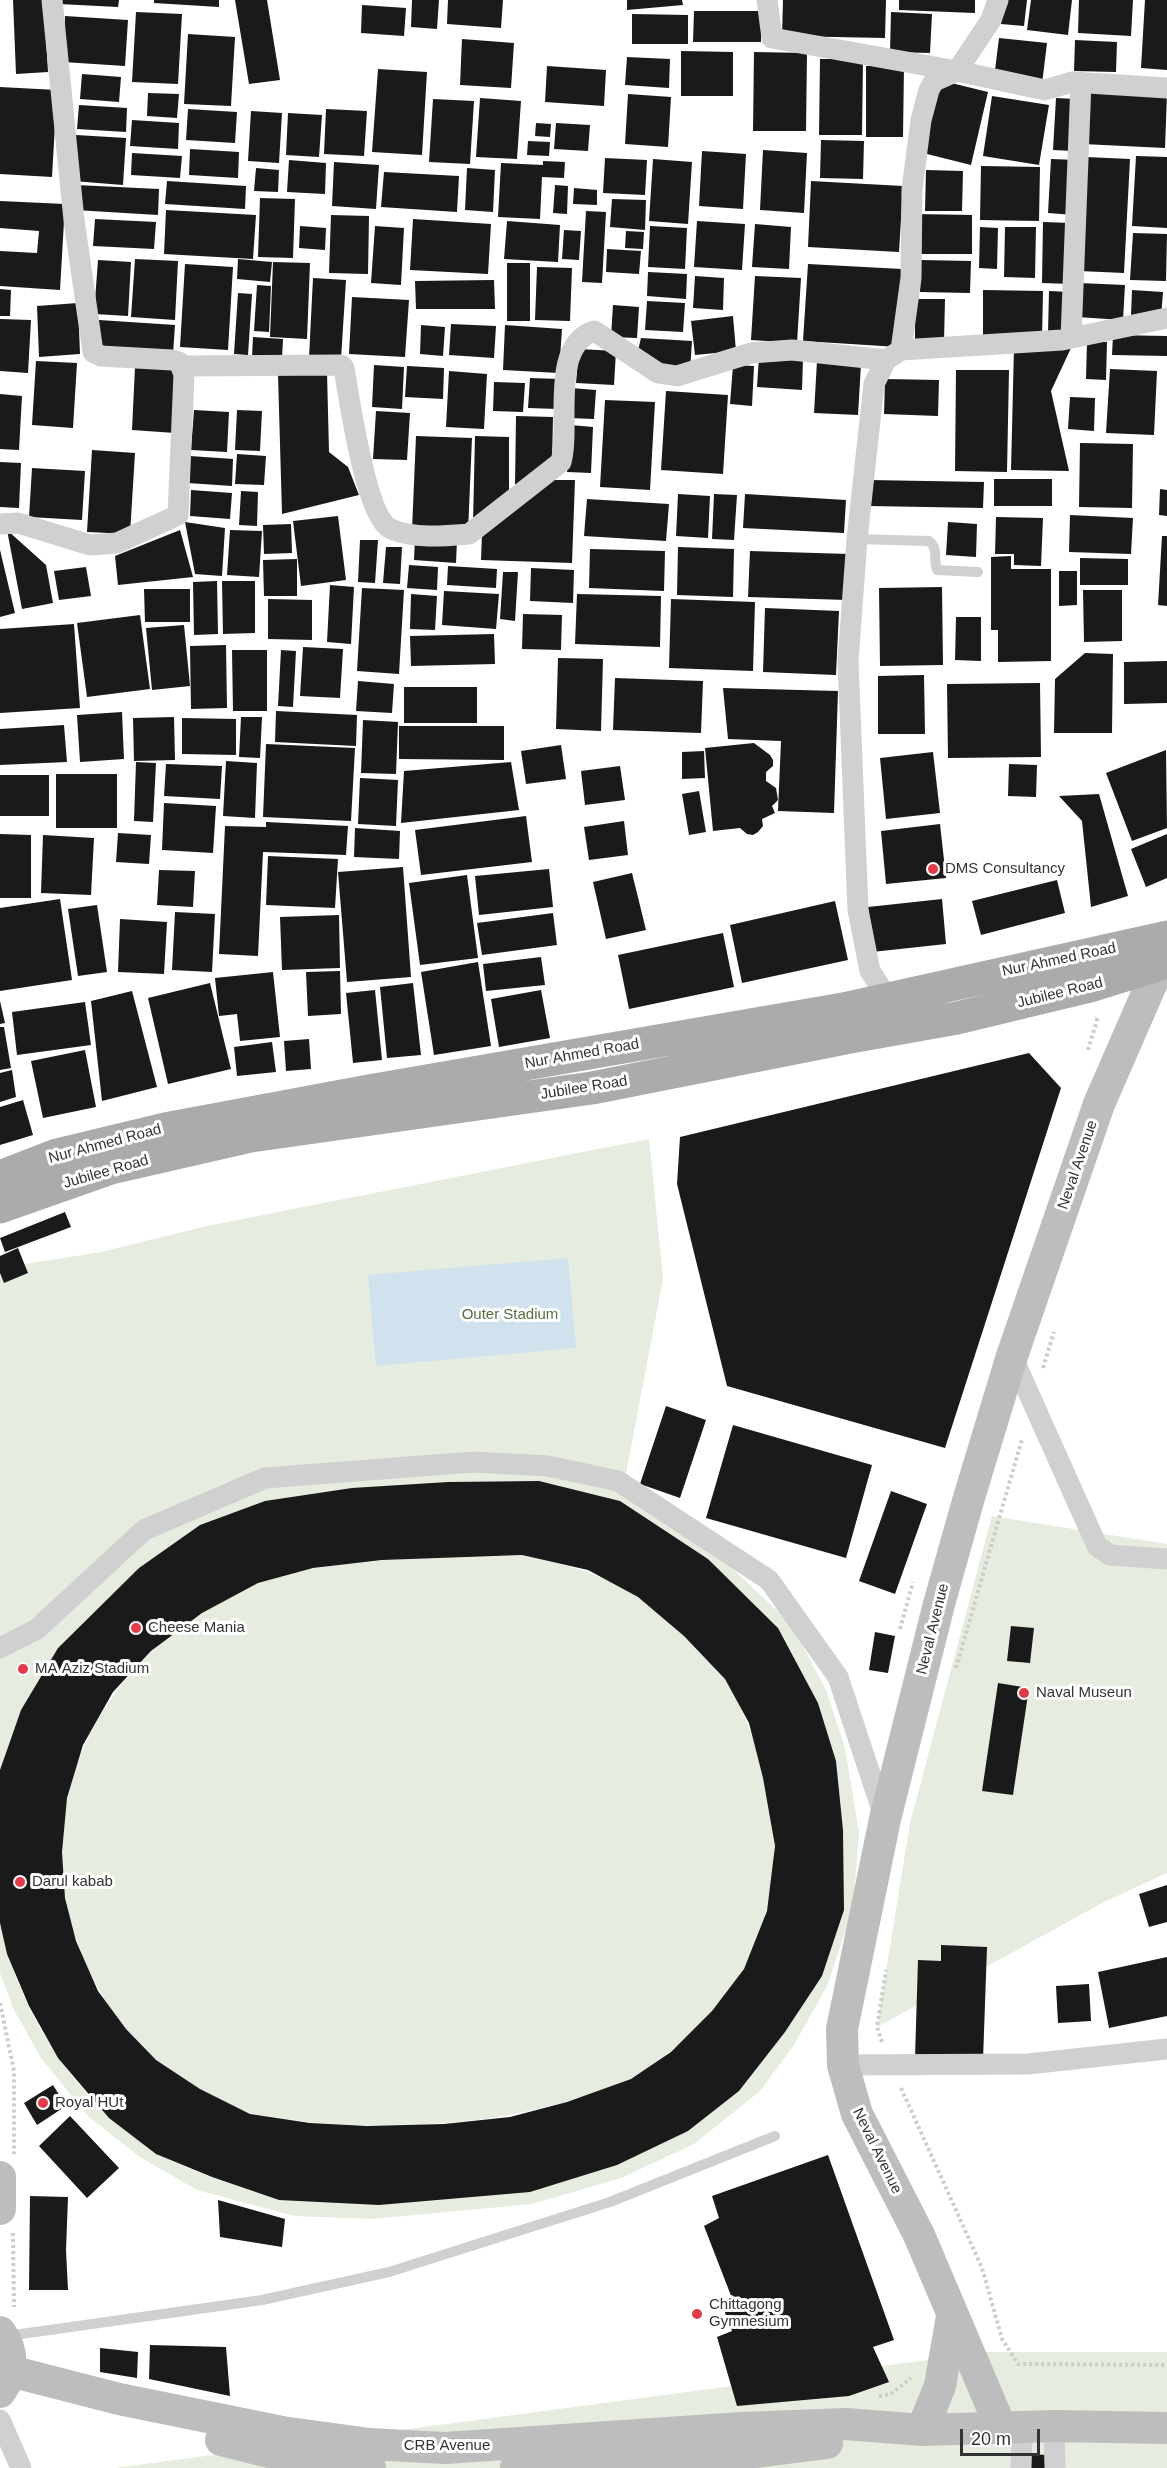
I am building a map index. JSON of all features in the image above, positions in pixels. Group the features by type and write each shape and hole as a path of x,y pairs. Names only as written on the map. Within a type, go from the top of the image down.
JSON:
{"main road":[{"name":"Nur Ahmed Road","path":"0,1177 57,1155 165,1129 369,1090 843,1009 887,998 1166,952"},
{"name":"Jubilee Road","path":"0,1207 111,1168 251,1136 592,1088 850,1036 957,1018 1090,986 1166,952"},
{"name":"Neval Avenue","path":"1012,2432 952,2316 919,2235 857,2114 843,2065 842,2029 885,1820 939,1604 1012,1356 1099,1104 1166,952"},
{"path":"0,2177 0,2209"},
{"path":"906,2428 940,2386 952,2316"},
{"path":"4,2364 269,2452 370,2468"},
{"name":"CRB Avenue","path":"4,2364 119,2399 282,2432 370,2444 445,2458 599,2451"},
{"name":"CRB Avenue","path":"516,2468 599,2451 742,2428 846,2424 1012,2432 1054,2426 1167,2428"}],"street":[{"path":"52,0 74,220 93,352 101,356 172,360 182,366 341,365 344,368 358,447 376,512 389,529 407,534 469,534 561,462 566,371 572,350 588,334 594,332 658,373 677,376 751,353 792,350 894,355 1071,338 1167,318"},
{"path":"767,0 772,38 957,71 1045,90 1071,82 1167,88"},
{"path":"887,998 870,971 858,910 848,661 857,539 874,384 894,355 911,278 912,189 921,120 929,90 934,81 957,71 991,20 998,0"},
{"path":"1071,338 1081,82"},
{"path":"0,524 18,523 90,545 117,543 178,515 184,374 182,366"},
{"path":"1012,1356 1097,1546 1110,1555 1167,1559"},
{"path":"0,1648 37,1629 144,1530 265,1478 473,1462 548,1466 618,1481 769,1580 838,1677 885,1820"},
{"path":"843,2065 1028,2064 1167,2049"},
{"path":"0,2420 21,2468"},
{"path":"1054,2426 1055,2468"},
{"path":"1012,2432 1021,2468"}],"lane":[{"path":"857,539 929,542 933,544 936,553 937,570 978,572"},
{"path":"4,2364 15,2336 261,2300 389,2272 610,2202 775,2136"}],"path":[{"path":"1087,1020 1098,1017 1088,1051"},
{"path":"953,1675 1056,1323"},
{"path":"899,1634 906,1601 914,1579"},
{"path":"888,1959 877,2027 890,2065 982,2268 1002,2339 1018,2364 1167,2365"},
{"path":"867,2397 891,2394 915,2375"}],"green space":[{"name":"MA Aziz Stadium","path":"649,1139 663,1279 622,1495 710,1547 791,1624 826,1690 845,1748 859,1832 853,1908 827,1986 794,2045 760,2091 694,2144 621,2178 532,2204 372,2219 295,2216 197,2190 140,2157 89,2117 41,2058 14,2010 0,1973 0,1923 8,1954 32,2013 66,2068 109,2116 145,2146 173,2162 279,2200 785,2032 822,1976 844,1910 843,1830 836,1761 818,1703 778,1628 708,1559 620,1501 539,1481 448,1482 266,1501 200,1525 139,1568 58,1648 21,1710 0,1770 0,1268 101,1252 207,1226"},
{"path":"992,1516 1167,1544 1167,1873 1102,1903 877,2027 910,1823"},
{"path":"522,1555 596,1576 637,1597 698,1649 720,1672 734,1694 751,1733 759,1761 774,1842 772,1881 762,1927 751,1955 735,1984 710,2015 649,2068 620,2084 548,2107 524,2112 477,2120 428,2124 326,2124 253,2114 238,2109 191,2084 147,2052 116,2018 86,1964 67,1905 62,1847 69,1791 88,1739 117,1691 155,1648 202,1612 266,1580 288,1573 346,1564"},
{"path":"988,2352 1167,2352 1167,2468 115,2468"}],"water":[{"path":"568,1258 576,1348 376,1366 368,1275"}],"building":[{"path":"13,0 44,0 48,72 16,74"},
{"path":"60,0 119,0 118,7 59,4"},
{"path":"154,0 219,0 219,7 154,3"},
{"path":"235,0 267,0 280,80 249,84"},
{"path":"412,0 439,0 437,29 411,27"},
{"path":"448,0 503,0 501,28 447,24"},
{"path":"627,0 682,0 683,5 627,10"},
{"path":"783,0 886,0 885,38 782,36"},
{"path":"899,0 975,0 975,13 899,10"},
{"path":"1003,0 1027,0 1024,26 1001,24"},
{"path":"1031,0 1072,0 1068,35 1027,30"},
{"path":"1079,0 1133,0 1131,36 1078,33"},
{"path":"1145,0 1167,0 1167,70 1141,68"},
{"path":"362,5 406,8 404,36 361,33"},
{"path":"694,11 761,11 761,42 693,42"},
{"path":"136,12 182,14 178,84 132,82"},
{"path":"891,12 932,14 930,53 890,52"},
{"path":"632,14 688,15 688,44 632,44"},
{"path":"65,16 128,20 125,66 63,62"},
{"path":"188,34 235,37 231,106 184,104"},
{"path":"999,38 1047,43 1042,84 994,78"},
{"path":"462,39 514,43 511,88 460,85"},
{"path":"1075,40 1117,42 1116,72 1074,71"},
{"path":"681,51 733,52 733,96 681,96"},
{"path":"754,52 807,53 806,131 753,131"},
{"path":"627,57 670,59 669,88 625,85"},
{"path":"820,59 863,59 862,135 819,135"},
{"path":"547,66 606,70 604,106 545,102"},
{"path":"866,66 904,66 903,137 866,137"},
{"path":"378,69 427,72 422,155 372,152"},
{"path":"82,74 121,77 119,102 80,99"},
{"path":"939,80 988,92 971,165 923,153"},
{"path":"0,87 57,90 52,177 0,174"},
{"path":"1086,90 1167,94 1165,148 1083,144"},
{"path":"148,93 179,94 177,118 147,116"},
{"path":"628,94 671,97 668,147 625,144"},
{"path":"992,96 1049,105 1039,165 983,156"},
{"path":"480,98 521,101 517,159 476,157"},
{"path":"1056,98 1076,99 1074,151 1053,150"},
{"path":"433,99 474,101 470,164 429,162"},
{"path":"79,105 127,108 126,132 77,129"},
{"path":"188,109 237,112 235,143 186,140"},
{"path":"326,109 367,111 364,156 324,154"},
{"path":"251,111 282,113 279,163 248,161"},
{"path":"288,113 322,115 319,157 286,155"},
{"path":"132,120 179,123 178,149 130,146"},
{"path":"536,123 551,124 550,137 535,136"},
{"path":"556,123 590,125 588,151 554,149"},
{"path":"76,135 126,138 123,185 73,181"},
{"path":"821,140 864,141 863,179 820,178"},
{"path":"528,141 550,142 549,156 527,155"},
{"path":"190,149 239,152 238,178 189,175"},
{"path":"763,150 807,153 804,213 760,210"},
{"path":"702,151 746,154 743,209 699,206"},
{"path":"132,153 182,156 180,178 131,175"},
{"path":"1136,156 1167,157 1167,228 1132,226"},
{"path":"1086,157 1130,159 1124,273 1079,271"},
{"path":"605,158 647,160 645,195 603,193"},
{"path":"653,159 692,162 688,224 649,221"},
{"path":"1051,159 1077,160 1074,215 1048,213"},
{"path":"289,160 326,163 325,194 287,192"},
{"path":"543,161 565,162 564,178 542,177 540,219 498,217 501,163 543,165"},
{"path":"334,162 379,165 376,209 332,206"},
{"path":"981,166 1040,167 1039,221 980,220"},
{"path":"256,168 279,170 278,192 254,191"},
{"path":"467,168 495,170 493,212 465,210"},
{"path":"926,170 963,171 962,211 925,211"},
{"path":"384,172 459,176 457,212 381,207"},
{"path":"167,181 246,186 245,209 165,204"},
{"path":"811,181 903,186 899,252 808,247"},
{"path":"76,185 159,189 158,215 75,210"},
{"path":"555,185 568,186 567,214 553,213"},
{"path":"574,188 597,190 597,205 573,204"},
{"path":"260,198 295,199 293,258 258,257"},
{"path":"612,199 646,200 645,230 610,227"},
{"path":"0,201 65,204 60,290 0,286 0,251 37,253 39,231 0,228"},
{"path":"166,210 256,215 253,259 164,254"},
{"path":"586,211 606,212 602,283 582,282"},
{"path":"915,214 972,215 972,254 915,254"},
{"path":"331,215 369,216 368,274 329,273"},
{"path":"95,219 156,222 154,249 93,246"},
{"path":"413,219 491,224 488,274 410,270"},
{"path":"507,221 560,225 558,262 504,259"},
{"path":"697,221 745,224 742,270 694,267"},
{"path":"1043,222 1072,223 1071,284 1042,283"},
{"path":"755,224 791,227 789,269 752,267"},
{"path":"300,226 326,228 325,250 299,248"},
{"path":"375,226 404,228 401,285 371,283"},
{"path":"650,226 687,228 685,269 648,267"},
{"path":"980,227 998,228 997,269 979,268"},
{"path":"1005,227 1036,227 1035,278 1004,277"},
{"path":"564,230 581,231 579,260 562,259"},
{"path":"626,231 644,232 643,249 625,248"},
{"path":"1133,233 1167,234 1166,281 1130,280"},
{"path":"607,249 641,251 639,274 606,272"},
{"path":"135,259 178,261 175,320 131,317"},
{"path":"238,259 272,262 270,282 237,279"},
{"path":"98,260 131,262 128,316 94,314"},
{"path":"921,260 971,261 970,293 920,292"},
{"path":"273,262 310,263 307,339 270,337"},
{"path":"507,263 530,263 530,321 507,321"},
{"path":"185,264 233,267 228,350 180,347"},
{"path":"808,264 902,269 898,347 803,341"},
{"path":"537,267 572,268 570,321 535,320"},
{"path":"648,272 687,274 686,299 647,296"},
{"path":"695,276 724,278 723,310 693,308"},
{"path":"755,276 801,278 797,343 751,340"},
{"path":"313,278 346,280 341,359 309,358"},
{"path":"494,280 495,309 416,309 415,281"},
{"path":"1079,283 1125,285 1123,320 1077,317"},
{"path":"257,285 271,286 269,332 254,331"},
{"path":"0,289 11,290 10,316 0,316"},
{"path":"983,290 1043,291 1042,339 983,337"},
{"path":"1132,290 1163,292 1161,318 1131,316"},
{"path":"1049,291 1071,292 1070,334 1048,333"},
{"path":"238,293 252,294 248,355 234,354"},
{"path":"352,297 409,300 405,357 349,354"},
{"path":"915,299 945,299 944,342 915,342"},
{"path":"647,301 685,303 683,332 645,330"},
{"path":"78,303 80,354 39,357 37,306"},
{"path":"613,305 639,307 637,338 611,337"},
{"path":"733,316 736,351 695,355 691,321"},
{"path":"0,319 31,320 28,373 0,371"},
{"path":"99,320 175,325 173,354 98,350"},
{"path":"451,324 496,326 494,358 449,355"},
{"path":"421,325 445,327 443,356 420,354"},
{"path":"505,325 562,329 559,373 503,370"},
{"path":"1113,335 1167,336 1167,356 1112,355"},
{"path":"253,337 283,339 282,359 252,357"},
{"path":"641,338 692,341 690,371 636,359"},
{"path":"1087,342 1107,342 1106,380 1086,379"},
{"path":"1014,347 1071,348 1051,391 1069,471 1011,470"},
{"path":"579,349 616,351 614,385 576,383"},
{"path":"759,357 803,359 802,390 757,387"},
{"path":"36,361 77,363 73,428 32,425"},
{"path":"817,361 861,364 858,415 814,413"},
{"path":"374,365 404,367 402,409 372,407"},
{"path":"733,365 754,366 752,406 730,404"},
{"path":"407,366 444,368 443,399 405,397"},
{"path":"135,367 179,370 175,433 132,430"},
{"path":"1110,369 1157,371 1154,435 1106,433"},
{"path":"956,370 1009,370 1007,472 955,471"},
{"path":"449,371 487,374 484,429 446,427"},
{"path":"327,372 329,452 348,467 359,495 282,514 278,374"},
{"path":"530,378 560,379 558,409 528,408"},
{"path":"885,379 939,380 938,416 884,414"},
{"path":"494,382 525,383 523,412 493,411"},
{"path":"571,388 596,390 594,419 569,418"},
{"path":"666,391 728,395 723,474 661,470"},
{"path":"0,394 22,396 19,450 0,449"},
{"path":"1070,397 1095,398 1094,431 1068,429"},
{"path":"605,400 655,402 650,490 600,487"},
{"path":"194,410 229,412 227,452 191,450"},
{"path":"237,410 262,411 260,451 235,450"},
{"path":"376,411 410,413 407,460 373,459"},
{"path":"516,416 553,417 552,462 515,485"},
{"path":"570,425 593,427 591,473 567,472"},
{"path":"416,436 472,438 468,532 412,530"},
{"path":"475,436 509,437 509,497 473,523"},
{"path":"1080,443 1133,444 1132,508 1079,507"},
{"path":"92,450 135,453 130,534 87,532"},
{"path":"237,454 266,456 264,485 235,484"},
{"path":"190,456 233,459 232,486 188,483"},
{"path":"0,462 21,463 19,508 0,507"},
{"path":"32,468 85,471 82,520 29,517"},
{"path":"994,479 1052,479 1052,506 994,506"},
{"path":"539,480 575,480 572,563 481,560 482,534"},
{"path":"869,480 984,482 983,508 869,506"},
{"path":"1160,489 1167,490 1167,516 1159,515"},
{"path":"191,490 232,493 230,519 190,516"},
{"path":"241,491 258,492 257,526 239,525"},
{"path":"678,494 710,496 708,538 676,536"},
{"path":"714,494 737,495 734,540 712,539"},
{"path":"745,494 846,500 844,533 743,528"},
{"path":"587,499 669,504 666,541 584,536"},
{"path":"1070,515 1133,518 1131,554 1069,552"},
{"path":"338,516 346,580 301,586 293,521"},
{"path":"996,517 1043,518 1041,566 1014,565 1014,554 995,554"},
{"path":"185,522 225,528 222,576 195,574"},
{"path":"948,522 977,524 976,557 946,555"},
{"path":"291,524 292,553 264,554 263,525"},
{"path":"7,530 46,565 53,603 22,609"},
{"path":"180,530 193,577 118,585 115,556"},
{"path":"230,530 262,531 259,577 227,575"},
{"path":"1162,536 1167,536 1167,606 1158,605"},
{"path":"415,538 457,540 456,563 414,560"},
{"path":"360,540 378,540 375,583 358,582"},
{"path":"386,547 402,547 400,584 383,583"},
{"path":"678,547 734,549 733,597 677,595"},
{"path":"590,549 665,551 664,591 589,588"},
{"path":"0,550 15,613 0,617"},
{"path":"750,551 849,554 847,600 748,597"},
{"path":"1011,556 1011,569 1051,569 1051,661 998,662 998,630 991,630 991,557"},
{"path":"1080,558 1128,559 1128,585 1080,585"},
{"path":"297,559 297,596 264,596 263,560"},
{"path":"409,565 438,567 437,590 407,588"},
{"path":"448,566 497,569 496,588 447,585"},
{"path":"86,567 91,596 59,600 54,571"},
{"path":"531,568 574,570 573,603 530,601"},
{"path":"1059,571 1077,571 1077,605 1059,606"},
{"path":"503,572 518,572 515,621 500,619"},
{"path":"217,581 218,634 194,635 193,582"},
{"path":"222,581 255,581 255,633 223,634"},
{"path":"330,585 354,587 351,644 327,642"},
{"path":"942,587 943,665 880,666 879,588"},
{"path":"362,588 404,590 399,674 357,671"},
{"path":"144,589 190,589 190,622 145,622"},
{"path":"1083,590 1122,590 1122,641 1084,642"},
{"path":"444,591 499,594 496,629 442,625"},
{"path":"411,594 437,596 435,630 410,629"},
{"path":"577,594 661,596 660,647 575,644"},
{"path":"268,599 312,600 312,640 268,639"},
{"path":"671,599 755,602 753,671 669,668"},
{"path":"765,608 839,611 836,675 763,672"},
{"path":"523,614 562,615 561,650 522,649"},
{"path":"140,615 150,689 87,697 77,623"},
{"path":"956,617 981,617 981,661 955,660"},
{"path":"74,624 80,708 0,713 0,629"},
{"path":"184,625 190,686 152,690 146,628"},
{"path":"494,634 495,664 411,666 410,636"},
{"path":"226,645 227,708 191,709 190,646"},
{"path":"303,647 343,649 340,698 300,696"},
{"path":"232,650 267,650 267,711 233,711"},
{"path":"281,650 296,651 293,707 278,706"},
{"path":"1085,653 1113,654 1112,733 1054,733 1055,679"},
{"path":"558,658 603,659 601,731 556,729"},
{"path":"1167,661 1167,703 1124,704 1124,662"},
{"path":"924,675 925,734 878,734 878,676"},
{"path":"615,678 703,681 701,733 613,730"},
{"path":"358,681 394,684 392,713 356,711"},
{"path":"1040,683 1041,757 948,758 947,684"},
{"path":"404,687 477,687 477,723 404,723"},
{"path":"723,688 838,691 834,813 778,811 781,741 728,739"},
{"path":"276,711 357,715 356,746 275,742"},
{"path":"122,712 124,759 80,762 77,715"},
{"path":"174,717 175,760 134,761 133,718"},
{"path":"241,717 262,717 260,758 239,757"},
{"path":"182,718 236,719 236,755 182,754"},
{"path":"363,720 398,722 396,774 361,773"},
{"path":"64,725 67,762 0,765 0,729"},
{"path":"399,726 504,726 504,760 399,759"},
{"path":"754,743 773,760 773,766 766,772 766,781 776,788 778,800 772,806 775,813 762,819 763,826 753,835 747,834 740,828 713,831 705,748"},
{"path":"266,744 355,748 351,821 263,817"},
{"path":"561,745 566,779 526,784 521,751"},
{"path":"1166,750 1167,828 1132,841 1106,773"},
{"path":"704,751 705,778 682,779 682,752"},
{"path":"933,752 940,813 886,819 880,758"},
{"path":"226,761 257,763 255,818 223,816"},
{"path":"136,762 156,763 153,822 134,821"},
{"path":"511,762 519,810 401,823 404,771"},
{"path":"166,764 222,766 220,799 164,796"},
{"path":"1009,764 1037,765 1036,797 1008,796"},
{"path":"620,766 625,800 585,805 581,771"},
{"path":"56,774 117,774 117,828 56,828"},
{"path":"0,775 49,775 49,816 0,816"},
{"path":"360,778 398,780 396,826 358,824"},
{"path":"699,791 706,832 689,835 682,794"},
{"path":"1099,794 1128,896 1091,907 1082,821 1059,796"},
{"path":"164,803 216,806 213,853 162,850"},
{"path":"526,816 532,862 421,875 415,830"},
{"path":"624,821 628,855 589,860 584,827"},
{"path":"266,822 348,826 346,855 263,852 258,956 219,954 225,826 266,827"},
{"path":"940,824 946,878 886,884 881,831"},
{"path":"355,828 400,831 399,859 354,857"},
{"path":"118,833 151,835 149,864 116,862"},
{"path":"0,834 31,835 31,898 0,898"},
{"path":"1167,834 1167,878 1146,887 1131,849"},
{"path":"43,835 94,838 91,895 41,893"},
{"path":"268,856 338,859 335,908 266,905"},
{"path":"403,867 411,977 347,982 338,872"},
{"path":"549,869 553,907 479,915 475,876"},
{"path":"159,870 195,871 193,907 157,905"},
{"path":"632,873 646,930 606,939 593,882"},
{"path":"467,875 478,958 420,965 409,883"},
{"path":"1057,880 1065,913 981,935 972,901"},
{"path":"60,899 72,980 0,991 0,908"},
{"path":"942,899 946,944 872,952 868,907"},
{"path":"835,901 848,960 742,983 730,925"},
{"path":"97,905 107,972 78,976 68,909"},
{"path":"175,912 215,914 212,972 172,970"},
{"path":"553,913 557,945 482,955 477,923"},
{"path":"339,915 340,968 282,970 280,917"},
{"path":"120,919 167,922 164,974 118,972"},
{"path":"723,933 734,987 629,1009 618,955"},
{"path":"541,957 545,985 486,991 483,964"},
{"path":"478,962 491,1046 434,1055 421,972"},
{"path":"340,971 341,1014 308,1016 306,972"},
{"path":"273,972 280,1037 240,1041 237,1014 219,1016 215,978"},
{"path":"210,983 231,1069 168,1084 148,998"},
{"path":"413,983 421,1055 387,1058 380,987"},
{"path":"375,990 382,1060 353,1063 346,993"},
{"path":"541,990 550,1038 499,1047 491,999"},
{"path":"132,991 157,1087 102,1101 91,1001"},
{"path":"0,1001 5,1023 0,1024"},
{"path":"85,1002 91,1045 17,1055 12,1012"},
{"path":"0,1027 4,1027 11,1068 0,1070"},
{"path":"309,1039 311,1069 286,1071 284,1041"},
{"path":"272,1042 276,1072 237,1076 234,1047"},
{"path":"85,1050 96,1107 43,1118 31,1061"},
{"path":"1029,1053 1061,1088 945,1448 727,1386 677,1184 680,1137"},
{"path":"12,1070 16,1097 0,1102 0,1073"},
{"path":"23,1100 33,1135 0,1145 0,1107"},
{"path":"65,1212 71,1227 5,1252 0,1238"},
{"path":"18,1248 28,1273 4,1283 0,1273 0,1256"},
{"path":"666,1406 706,1420 680,1498 640,1484"},
{"path":"733,1425 872,1465 846,1558 706,1518"},
{"path":"539,1481 620,1501 708,1559 778,1628 818,1703 836,1761 843,1830 844,1910 822,1976 785,2032 739,2091 688,2131 617,2165 530,2192 379,2205 279,2200 212,2177 156,2154 109,2118 58,2058 29,2006 7,1954 0,1923 0,1770 21,1710 58,1648 139,1568 200,1525 265,1501 352,1488 448,1482","holes":["522,1555 588,1570 638,1597 684,1636 725,1679 749,1723 763,1778 775,1846 767,1911 744,1969 712,2011 671,2052 631,2079 567,2102 510,2117 444,2124 367,2126 310,2123 250,2114 200,2089 156,2060 126,2029 98,1991 76,1941 65,1898 62,1852 67,1798 83,1745 113,1692 151,1651 202,1613 258,1583 313,1568 382,1560"]},
{"path":"891,1491 927,1504 895,1594 859,1581"},
{"path":"1011,1626 1034,1628 1030,1663 1007,1661"},
{"path":"875,1632 895,1636 888,1673 869,1670"},
{"path":"998,1683 1029,1688 1013,1795 982,1791"},
{"path":"1167,1885 1167,1922 1149,1927 1139,1894"},
{"path":"941,1945 987,1947 983,2060 915,2058 918,1960 941,1961"},
{"path":"1167,1957 1167,2016 1109,2028 1098,1972"},
{"path":"1089,1984 1091,2021 1058,2023 1056,1986"},
{"path":"53,2085 66,2106 37,2125 24,2103"},
{"path":"70,2116 119,2168 87,2198 39,2146"},
{"path":"828,2155 894,2340 873,2347 889,2382 849,2396 737,2406 717,2337 732,2331 724,2310 735,2306 704,2226 719,2218 712,2196"},
{"path":"30,2196 68,2197 66,2250 68,2290 29,2290"},
{"path":"218,2200 285,2219 282,2247 220,2237"},
{"path":"150,2345 226,2347 230,2396 149,2379"},
{"path":"100,2348 138,2352 137,2378 100,2372"},
{"path":"1027,2454 1048,2455 1048,2468 1027,2468"}],"place":[{"name":"DMS Consultancy","path":"933,869"},
{"name":"Cheese Mania","path":"136,1628"},
{"name":"MA Aziz Stadium","path":"23,1669"},
{"name":"Naval Museun","path":"1024,1693"},
{"name":"Darul kabab","path":"20,1882"},
{"name":"Royal HUt","path":"43,2103"},
{"name":"Chittagong Gymnesium","path":"697,2314"}],"park label":[{"name":"Outer Stadium","path":"510,1315"}]}
